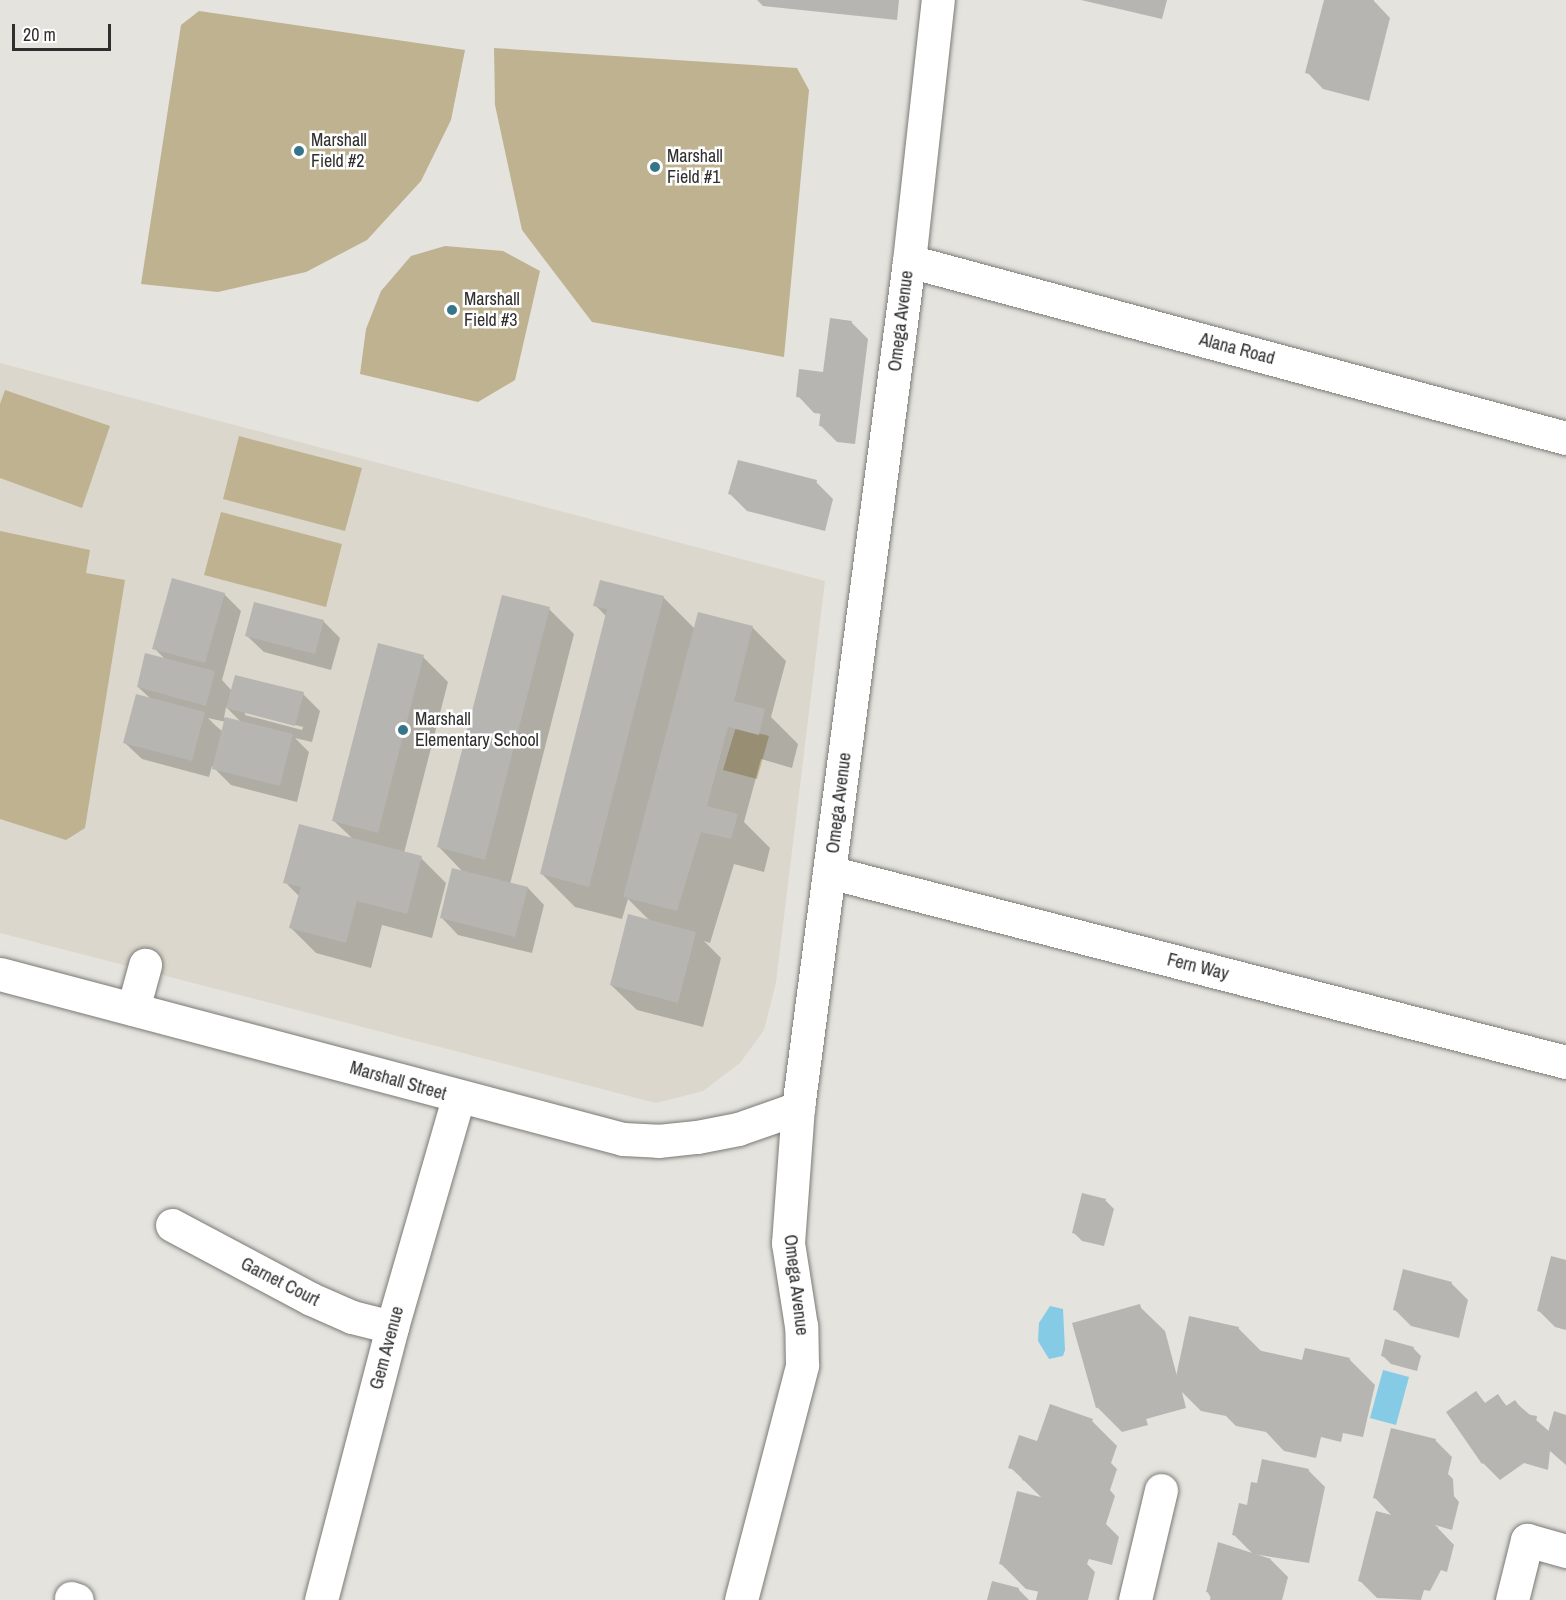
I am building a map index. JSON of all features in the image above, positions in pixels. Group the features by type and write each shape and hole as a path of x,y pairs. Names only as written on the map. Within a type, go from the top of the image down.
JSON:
{"street":[{"name":"Omega Avenue","path":"741,1600 802,1365 801,1326 788,1243 798,1108 909,261 938,0"},
{"name":"Alana Road","path":"909,261 1566,438"},
{"name":"Fern Way","path":"830,872 1566,1062"},
{"path":"133,1009 145,965"},
{"name":"Marshall Street","path":"0,974 458,1098 641,1141 738,1129 798,1108"},
{"name":"Gem Avenue","path":"321,1600 392,1327 458,1098"},
{"name":"Garnet Court","path":"172,1225 311,1299 352,1317 392,1327"},
{"path":"1135,1600 1161,1490"},
{"path":"1512,1600 1527,1540 1566,1551"}],"shaded area":[{"name":"Marshall Field #2","path":"199,11 465,50 451,120 421,181 367,240 306,272 218,292 141,284 181,25"},
{"name":"Marshall Field #1","path":"494,48 797,68 809,90 784,357 592,322 522,230 495,105"},
{"name":"Marshall Field #3","path":"445,246 503,251 540,271 515,380 478,402 360,374 366,329 381,291 411,256"},
{"name":"Marshall Elementary School","path":"0,363 825,581 776,982 764,1030 740,1063 703,1091 656,1103 0,933"},
{"path":"5,390 110,426 82,508 0,478 0,404"},
{"path":"239,436 362,468 345,531 223,499"},
{"path":"221,512 342,544 326,607 204,575"},
{"path":"0,531 90,550 86,573 125,580 85,828 66,840 0,819"},
{"path":"736,727 769,736 757,779 723,770"}],"water":[{"path":"1050,1306 1063,1309 1065,1350 1063,1356 1049,1359 1038,1341 1039,1323"},
{"path":"1383,1370 1409,1377 1396,1425 1370,1418"}],"building":[{"path":"1324,0 1374,0 1352,85 1305,73"},
{"path":"830,318 852,321 839,428 819,426 822,400 796,397 799,369 823,372"},
{"path":"738,460 817,480 808,515 728,494"},
{"path":"172,578 225,593 205,663 152,649"},
{"path":"600,580 664,596 589,887 540,874 607,609 593,606"},
{"path":"502,595 550,607 485,860 437,847"},
{"path":"254,602 324,620 315,654 245,636"},
{"path":"698,612 753,626 734,701 765,709 759,735 728,727 707,806 738,814 731,839 701,832 677,911 623,897"},
{"path":"378,643 424,655 378,833 332,821"},
{"path":"145,653 215,671 206,706 137,687"},
{"path":"235,675 304,692 295,726 226,708"},
{"path":"136,694 205,712 192,761 123,743"},
{"path":"225,717 293,734 280,786 212,769"},
{"path":"299,824 422,856 407,914 357,901 346,943 289,928 301,887 283,883"},
{"path":"452,868 528,887 515,937 440,918"},
{"path":"628,914 696,932 678,1003 610,985"},
{"path":"1082,1193 1106,1199 1096,1239 1072,1233"},
{"path":"1551,1256 1566,1260 1566,1318 1537,1311"},
{"path":"1403,1269 1452,1282 1442,1322 1393,1310"},
{"path":"1140,1304 1162,1383 1122,1394 1123,1400 1096,1408 1072,1323"},
{"path":"1189,1316 1239,1327 1235,1345 1302,1360 1305,1348 1350,1358 1338,1413 1318,1408 1316,1417 1296,1413 1291,1433 1257,1426 1260,1412 1209,1401 1210,1394 1174,1386"},
{"path":"1385,1339 1414,1347 1409,1364 1381,1356"},
{"path":"1476,1391 1485,1403 1498,1394 1506,1406 1515,1400 1525,1414 1537,1416 1531,1454 1509,1450 1510,1445 1482,1464 1446,1412"},
{"path":"1050,1404 1093,1419 1085,1440 1093,1443 1084,1466 1091,1469 1080,1501 1022,1480 1025,1473 1008,1468 1019,1435 1037,1441"},
{"path":"1554,1411 1566,1415 1566,1453 1544,1447"},
{"path":"1391,1428 1436,1439 1431,1459 1437,1461 1435,1470 1440,1471 1437,1482 1443,1484 1436,1514 1373,1498"},
{"path":"1262,1459 1309,1469 1293,1547 1232,1535 1239,1503 1247,1505 1251,1482 1257,1483"},
{"path":"1017,1491 1095,1511 1087,1541 1064,1535 1061,1544 1071,1546 1062,1579 999,1564"},
{"path":"1376,1511 1438,1527 1430,1556 1424,1555 1421,1568 1416,1567 1414,1575 1407,1574 1402,1593 1358,1581"},
{"path":"1218,1542 1271,1559 1261,1600 1210,1600 1212,1593 1206,1592"},
{"path":"992,1581 1019,1588 1016,1600 987,1600"},
{"path":"1039,1588 1078,1598 1077,1600 1036,1600"}],"place":[{"name":"Marshall Field #2","path":"299,151"},
{"name":"Marshall Field #1","path":"655,167"},
{"name":"Marshall Field #3","path":"452,310"},
{"name":"Marshall Elementary School","path":"403,730"}]}
